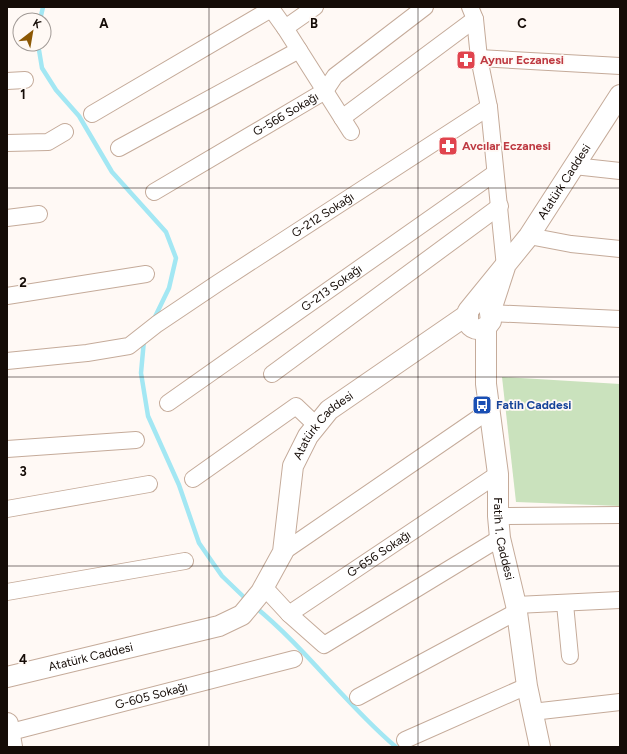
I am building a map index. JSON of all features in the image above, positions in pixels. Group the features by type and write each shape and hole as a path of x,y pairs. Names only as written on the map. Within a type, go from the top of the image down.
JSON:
{"street":[{"path":"285,28 315,7"},
{"name":"G-566 Sokağı","path":"154,192 325,91 335,76 425,7"},
{"path":"92,114 270,8 285,28 351,132"},
{"path":"342,118 472,13"},
{"path":"472,13 489,107 505,267"},
{"path":"118,148 299,50"},
{"path":"479,58 620,66"},
{"path":"7,81 25,80"},
{"name":"Atatürk Caddesi","path":"7,677 220,626 242,615 262,589 283,552 293,466 308,436 329,410 442,332 478,318 505,267 529,236 620,95"},
{"name":"G-212 Sokağı","path":"7,361 87,353 131,344 157,324 489,107"},
{"path":"7,143 48,142 65,132"},
{"path":"574,166 620,171"},
{"name":"G-213 Sokağı","path":"168,403 250,347 495,173"},
{"path":"272,374 500,206"},
{"path":"7,218 39,214"},
{"path":"529,236 572,244 620,249"},
{"path":"7,296 146,274"},
{"path":"478,318 620,319"},
{"name":"Fatih 1. Caddesi","path":"478,318 498,474 498,516 500,538 516,608 532,712 540,747"},
{"path":"194,479 296,406 317,426"},
{"path":"283,552 490,410"},
{"path":"7,449 136,440"},
{"name":"G-656 Sokağı","path":"290,614 498,474"},
{"path":"7,509 149,484"},
{"path":"498,516 620,515"},
{"path":"262,589 324,645 500,538"},
{"path":"7,592 185,561"},
{"path":"358,697 516,608 620,600"},
{"path":"564,604 570,656"},
{"name":"G-605 Sokağı","path":"9,734 294,659"},
{"path":"405,740 528,686"},
{"path":"532,712 620,702"}],"green space":[{"path":"502,377 620,384 620,506 516,502"}],"waterway":[{"path":"42,12 43,7"},
{"path":"39,52 42,68 56,90 79,116 112,172 166,232 176,258 169,288 153,321"},
{"path":"144,340 141,373 148,416 179,485 199,543 222,576 247,600"},
{"path":"254,606 273,622 360,713 396,747"}],"place":[{"name":"Aynur Eczanesi","path":"466,60"},
{"name":"Avcılar Eczanesi","path":"448,146"},
{"name":"Fatih Caddesi","path":"482,405"}]}
